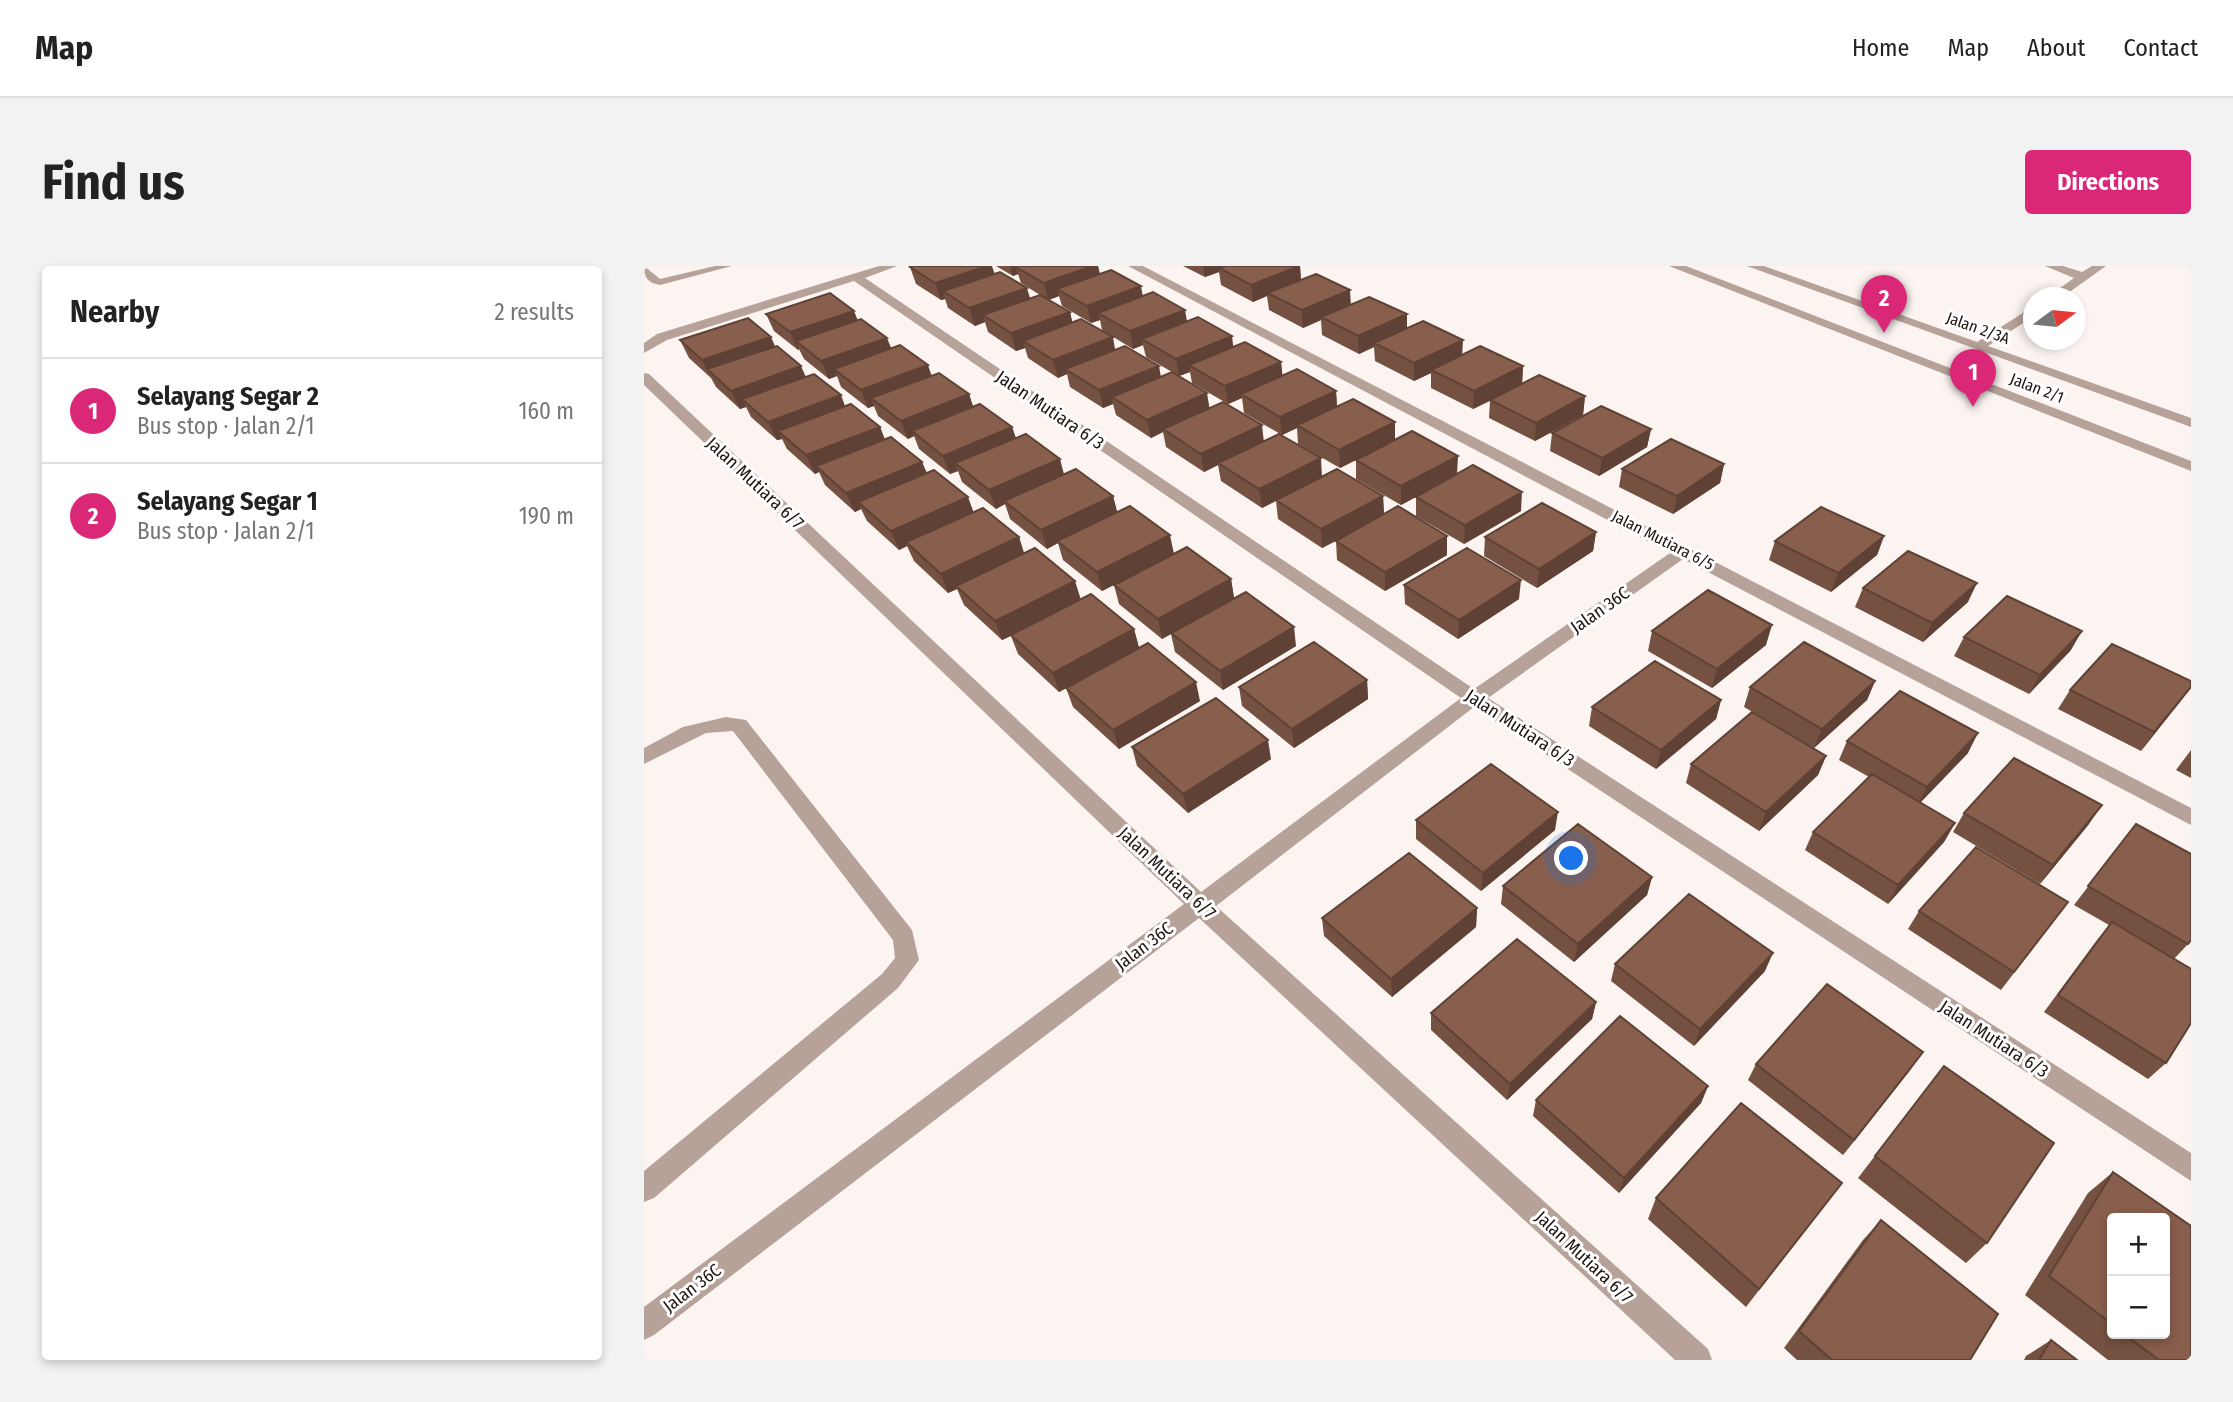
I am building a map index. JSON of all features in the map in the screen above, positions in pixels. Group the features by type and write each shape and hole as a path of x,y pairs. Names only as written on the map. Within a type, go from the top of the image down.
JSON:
{"street":[{"path":"644,349 662,337 891,266"},
{"name":"Jalan Mutiara 6/5","path":"1134,266 2191,817"},
{"name":"Jalan 2/1","path":"1675,266 2191,466"},
{"name":"Jalan 2/3A","path":"1753,266 2191,423"},
{"path":"2051,266 2084,277"},
{"path":"2069,287 2100,266"},
{"name":"Jalan Mutiara 6/3","path":"855,277 1474,698 2191,1168"},
{"path":"1978,347 2023,317"},
{"name":"Jalan Mutiara 6/7","path":"644,377 1199,904 1697,1360"},
{"name":"Jalan 36C","path":"644,1325 1474,698 1684,551"},
{"path":"644,757 696,729 721,721 739,725 904,937 907,960 890,981 644,1189"}],"lane":[{"path":"644,270 654,281 660,282 727,266"}],"building":[{"path":"987,266 935,283 910,267"},
{"path":"1092,266 1044,283 1016,267"},
{"path":"1299,266 1251,285 1219,268"},
{"path":"1111,270 1141,286 1087,306 1057,289"},
{"path":"1000,272 1027,288 969,308 943,291"},
{"path":"1316,274 1350,290 1302,310 1267,293"},
{"path":"1153,292 1185,310 1130,331 1098,313"},
{"path":"830,293 854,311 790,332 766,314"},
{"path":"1040,295 1070,312 1011,333 983,315"},
{"path":"1369,297 1407,314 1358,336 1321,317"},
{"path":"1198,317 1232,336 1176,359 1142,339"},
{"path":"748,318 771,337 702,360 680,340"},
{"path":"861,319 887,338 821,361 796,341"},
{"path":"1081,319 1113,337 1053,360 1023,341"},
{"path":"1423,321 1463,340 1414,363 1374,343"},
{"path":"1245,342 1281,362 1225,386 1189,365"},
{"path":"900,345 928,365 861,390 834,369"},
{"path":"777,346 801,366 731,391 707,369"},
{"path":"1125,346 1159,366 1099,390 1065,369"},
{"path":"1480,346 1523,366 1474,391 1431,370"},
{"path":"1297,369 1336,391 1280,417 1241,394"},
{"path":"1172,372 1207,393 1147,420 1112,397"},
{"path":"939,373 969,394 901,421 871,398"},
{"path":"814,374 841,395 768,422 742,399"},
{"path":"1539,375 1585,396 1536,423 1490,400"},
{"path":"1353,399 1395,422 1339,450 1297,425"},
{"path":"1223,402 1262,425 1201,454 1163,429"},
{"path":"851,404 880,427 806,455 778,431"},
{"path":"980,404 1012,427 943,456 912,431"},
{"path":"1601,406 1651,429 1602,458 1552,433"},
{"path":"1412,431 1458,456 1401,486 1356,460"},
{"path":"1026,434 1060,459 989,490 955,463"},
{"path":"1279,434 1321,458 1259,489 1218,463"},
{"path":"891,437 922,462 846,493 816,466"},
{"path":"1671,439 1724,464 1677,496 1622,469"},
{"path":"1473,465 1522,492 1465,525 1416,497"},
{"path":"1076,469 1113,496 1041,530 1004,501"},
{"path":"1337,469 1383,496 1321,529 1276,500"},
{"path":"934,470 968,497 891,531 858,502"},
{"path":"1542,503 1596,532 1539,569 1485,537"},
{"path":"1130,506 1170,535 1097,572 1057,541"},
{"path":"1398,506 1447,536 1385,572 1336,541"},
{"path":"1821,507 1884,536 1838,573 1775,541"},
{"path":"983,508 1019,537 941,574 906,542"},
{"path":"1187,547 1231,579 1158,619 1114,585"},
{"path":"1035,548 1075,581 995,621 956,586"},
{"path":"1467,548 1521,580 1459,620 1404,585"},
{"path":"1908,551 1977,583 1932,623 1863,588"},
{"path":"1708,590 1772,625 1717,669 1652,631"},
{"path":"1246,592 1294,627 1220,671 1171,633"},
{"path":"1091,594 1134,629 1053,673 1011,635"},
{"path":"2007,596 2082,631 2040,675 1964,637"},
{"path":"1314,642 1367,680 1292,729 1239,687"},
{"path":"1804,642 1875,681 1822,729 1750,687"},
{"path":"1148,643 1196,682 1113,730 1066,688"},
{"path":"2112,644 2191,681 2191,687 2154,732 2070,690"},
{"path":"1655,661 1721,700 1661,750 1592,707"},
{"path":"1900,691 1978,733 1927,787 1847,741"},
{"path":"1216,698 1268,740 1183,794 1132,747"},
{"path":"1752,712 1826,756 1766,812 1691,764"},
{"path":"2014,758 2102,805 2053,865 1964,813"},
{"path":"1491,764 1558,812 1483,873 1416,820"},
{"path":"1872,774 1955,823 1898,885 1813,832"},
{"path":"1578,824 1652,877 1578,944 1503,886"},
{"path":"2136,824 2191,854 2191,940 2188,944 2088,886"},
{"path":"1976,847 2068,902 2014,972 1919,911"},
{"path":"1409,853 1477,908 1391,979 1322,918"},
{"path":"1689,894 1773,953 1700,1029 1615,964"},
{"path":"2112,922 2191,969 2191,1023 2166,1063 2058,995"},
{"path":"1517,939 1596,1002 1510,1084 1431,1013"},
{"path":"1827,984 1923,1052 1854,1140 1756,1064"},
{"path":"1620,1016 1708,1086 1624,1178 1536,1100"},
{"path":"1944,1066 2054,1143 1987,1243 1875,1156"},
{"path":"1741,1103 1842,1183 1759,1289 1656,1198"},
{"path":"2113,1172 2191,1226 2190,1360 2159,1360 2131,1339 2170,1339 2170,1213 2107,1213 2107,1320 2049,1276"},
{"path":"1881,1220 1998,1314 1970,1360 1832,1360 1799,1331"},
{"path":"2051,1340 2077,1360 2039,1360"}],"place":[{"name":"Selayang Segar 1","path":"1884,333"},
{"name":"Selayang Segar 2","path":"1973,407"}]}
